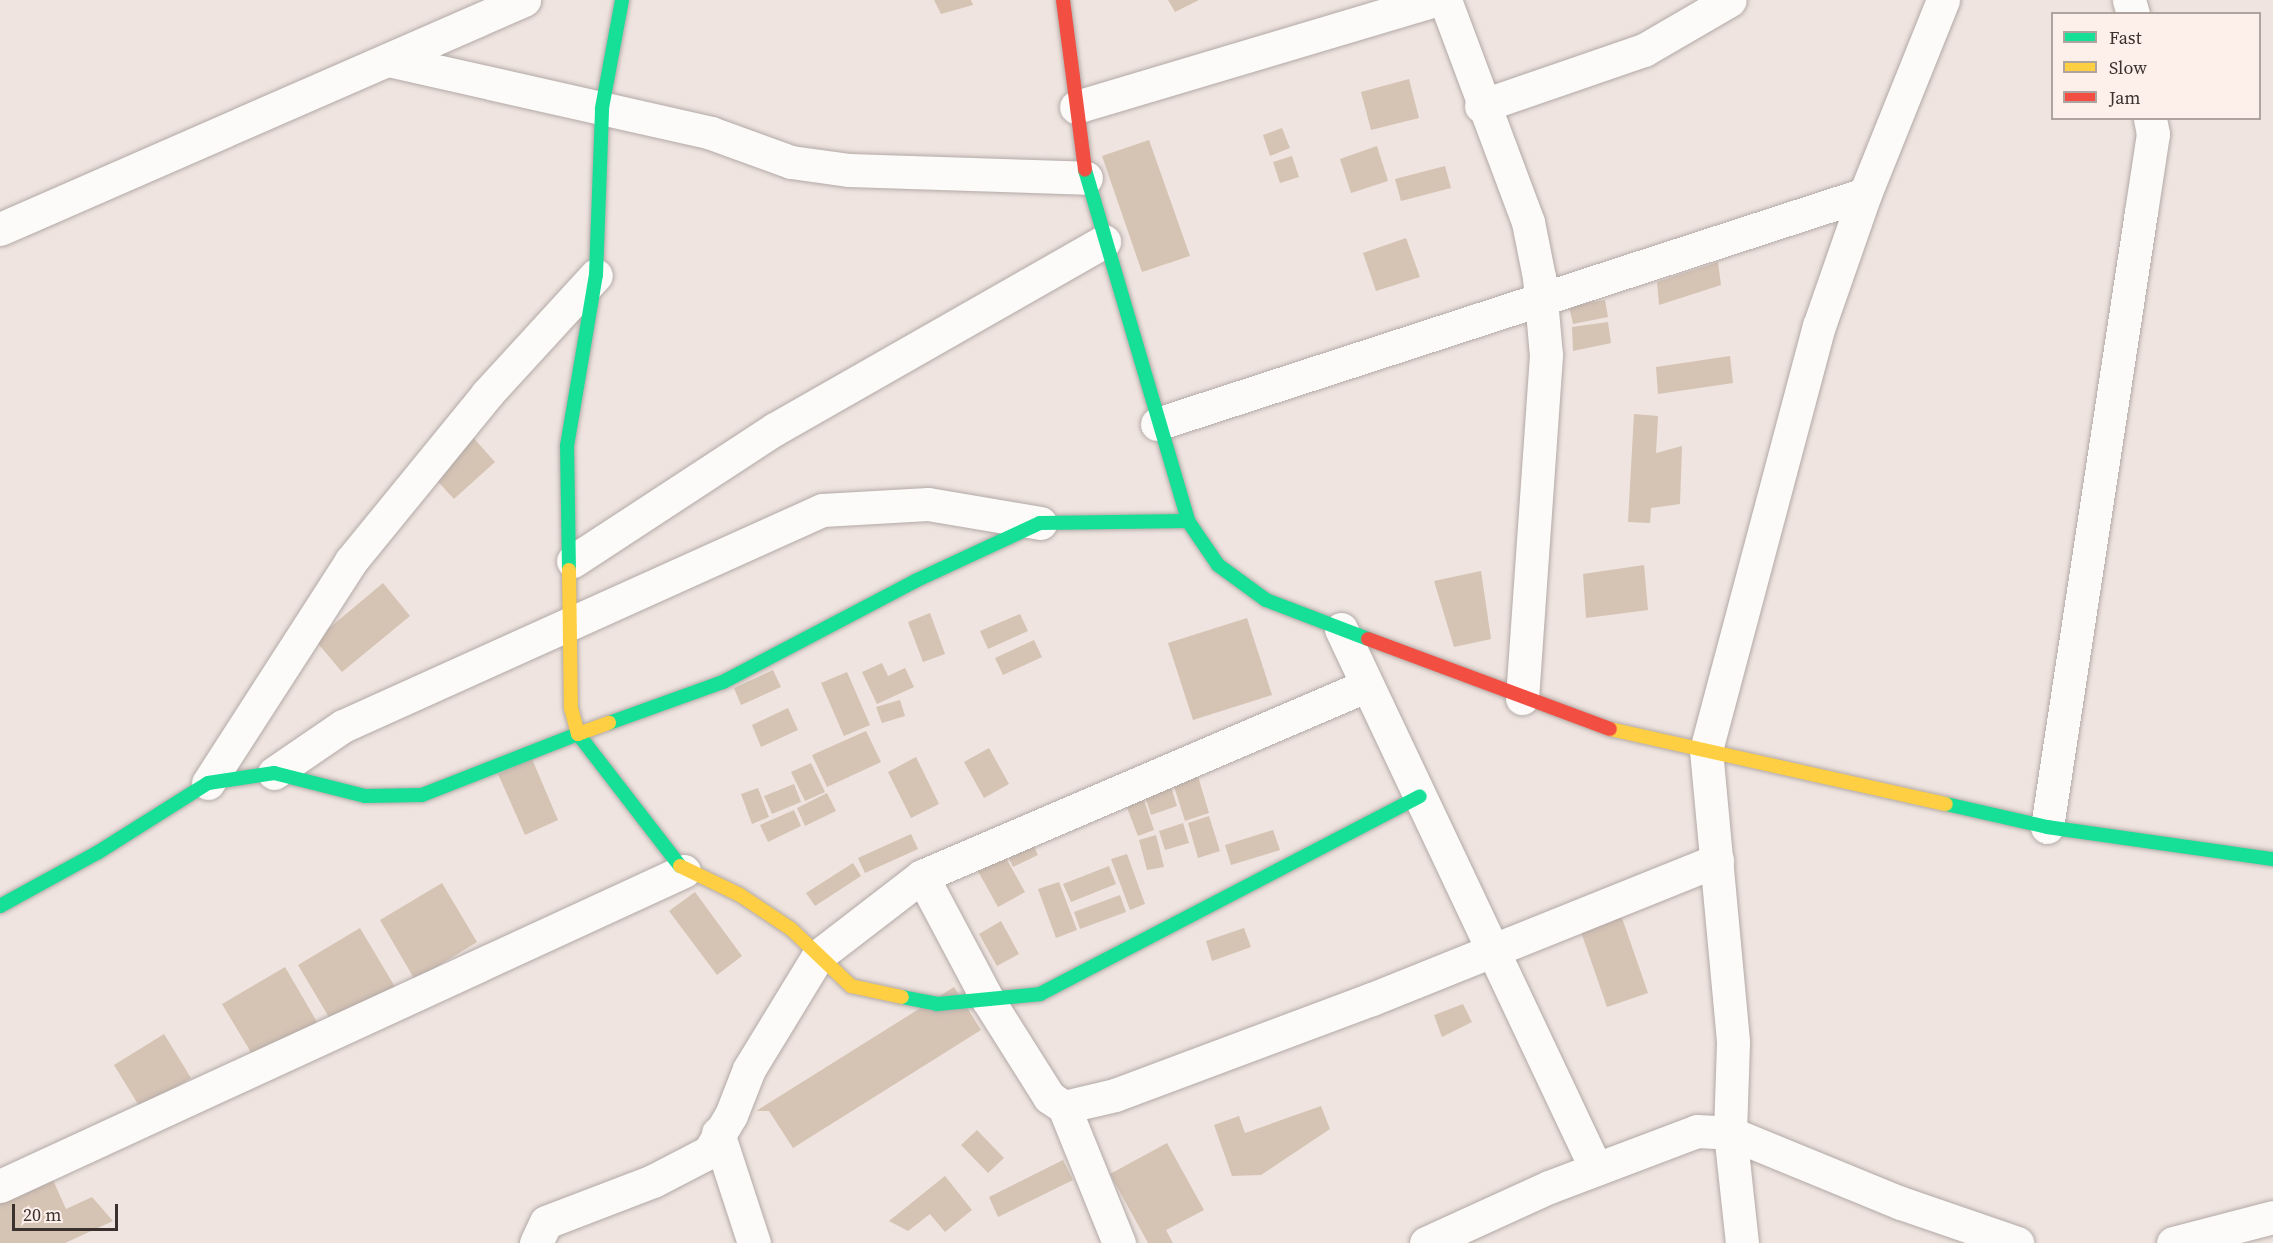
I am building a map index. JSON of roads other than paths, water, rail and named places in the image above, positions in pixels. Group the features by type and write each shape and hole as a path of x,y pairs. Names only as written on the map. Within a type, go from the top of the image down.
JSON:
{"street":[{"path":"0,229 524,0"},
{"path":"622,0 602,108 596,276 579,354 567,446 573,561 570,621 571,708 578,734 684,872 740,895 791,929 851,986 937,1004 988,1000 1040,994 1419,796"},
{"path":"1063,0 1086,178 1157,424 1188,521 1218,565 1266,600 1585,723 2047,827 2273,860"},
{"path":"1076,107 1436,0"},
{"path":"1445,0 1481,106 1528,222 1541,299 1546,355 1522,698"},
{"path":"1481,106 1644,50 1730,0"},
{"path":"1742,1243 1730,1133 1733,1041 1706,750 1819,326 1865,194 1943,0"},
{"path":"388,60 711,133 790,162 849,170 1086,178"},
{"path":"2047,827 2153,134 2150,120"},
{"path":"1157,424 1865,194"},
{"path":"573,561 775,429 1104,241"},
{"path":"208,783 351,561 487,394 596,276"},
{"path":"274,773 343,726 570,621 822,510 928,504 1040,523 1188,521"},
{"path":"0,906 97,853 208,783 274,773 365,796 422,795 578,734 723,682 915,580 1040,523"},
{"path":"1341,629 1596,1169"},
{"path":"536,1243 546,1222 653,1181 709,1152 730,1115 748,1069 818,956 922,876 1367,685"},
{"path":"1065,1107 1114,1095 1494,950 1717,860"},
{"path":"0,1186 684,872"},
{"path":"922,876 988,1000 1049,1097 1065,1107 1119,1243"},
{"path":"1426,1243 1596,1169 1697,1131 1730,1133 1891,1199 2017,1243"},
{"path":"718,1133 754,1243"},
{"path":"2173,1243 2273,1217"}]}
